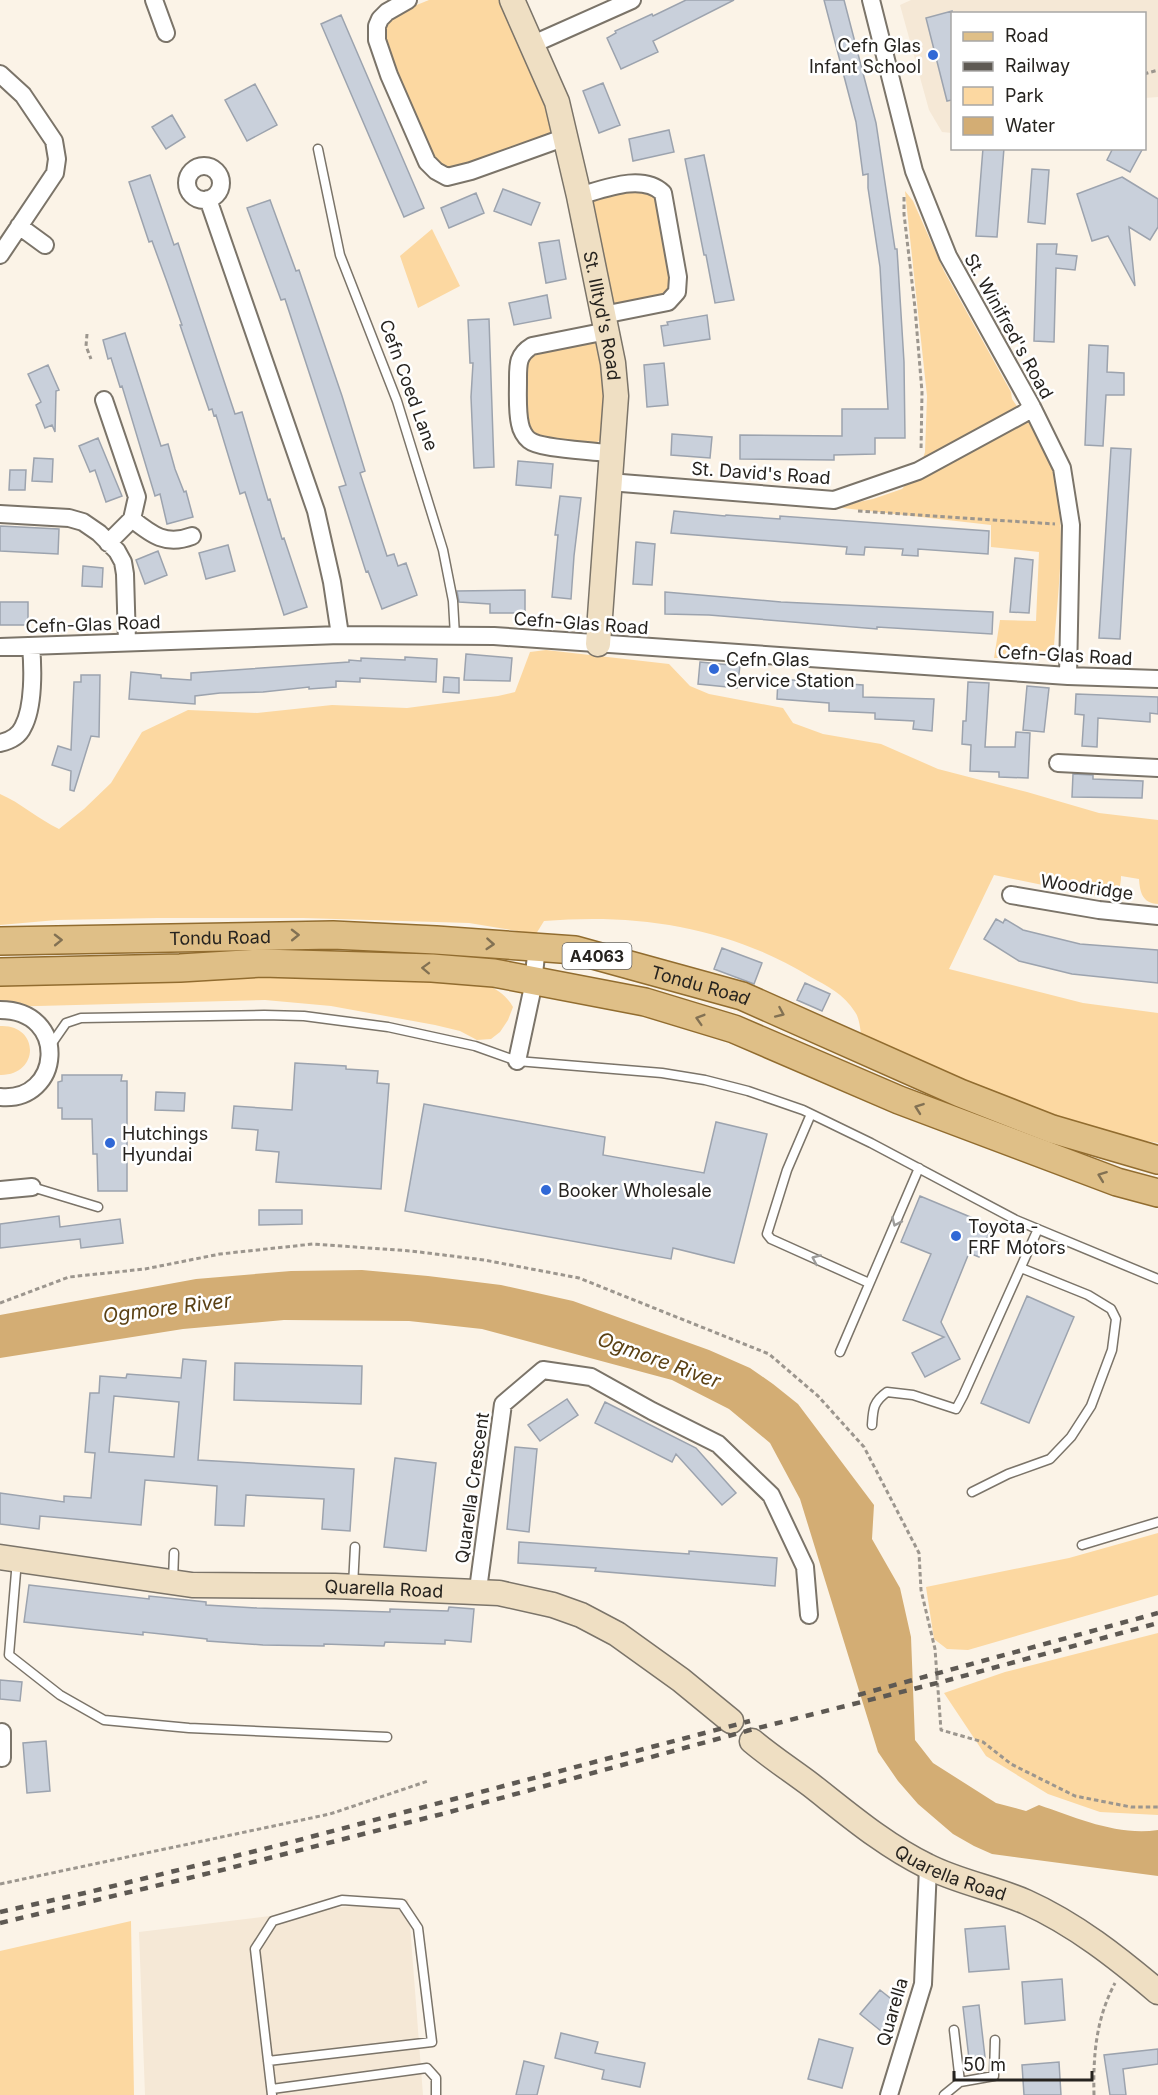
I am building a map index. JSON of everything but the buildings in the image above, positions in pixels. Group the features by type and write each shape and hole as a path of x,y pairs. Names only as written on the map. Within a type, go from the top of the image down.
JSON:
{"main road":[{"name":"Tondu Road","path":"0,941 333,935 575,950 742,996 960,1093 1052,1129 1158,1161"},
{"name":"Tondu Road","path":"0,972 180,968 262,963 432,968 494,973 645,1002 734,1029 899,1100 1117,1182 1158,1193"}],"street":[{"path":"154,0 166,33"},
{"path":"408,0 387,12 380,19 377,26 377,40 389,75 421,148 436,171 447,177 471,171 566,137"},
{"name":"St. Illtyd's Road","path":"512,0 557,102 613,363 616,396 598,644"},
{"path":"531,45 632,0"},
{"name":"St. Winifred's Road","path":"871,0 914,171 948,256 1032,407 1062,468 1071,525 1068,676"},
{"path":"0,74 23,95 36,113 54,141 57,159 55,173 0,255"},
{"path":"579,196 604,189 645,183 656,186 663,194 678,277 677,292 668,302 532,346 522,352 518,363 520,424 530,441 543,446 612,454"},
{"path":"208,199 316,511 332,582 340,635"},
{"path":"19,226 45,245"},
{"path":"104,400 137,497 132,519 108,543"},
{"name":"St. David's Road","path":"609,482 834,500 921,470 1032,407"},
{"path":"0,514 69,518 83,522 108,543 123,562 127,642"},
{"path":"132,519 142,528 166,540 180,540 192,536"},
{"name":"Cefn-Glas Road","path":"0,647 340,635 494,636 1068,676 1158,679"},
{"path":"0,743 8,742 19,733 24,725 29,704 33,665 31,646"},
{"path":"1058,763 1158,768"},
{"name":"Woodridge","path":"1011,895 1099,910 1158,916"},
{"path":"518,1061 537,947"},
{"path":"0,1010 14,1010 36,1021 45,1033 50,1046 50,1062 39,1083 27,1093 9,1098 0,1097"},
{"path":"0,1190 32,1187"},
{"name":"Quarella Crescent","path":"479,1592 503,1404 543,1370 591,1377 652,1412 718,1444 771,1495 805,1567 809,1615"},
{"name":"Quarella Road","path":"9,1559 192,1585 228,1583 499,1593 553,1605 581,1615 617,1634 645,1653 731,1721"},
{"path":"0,1733 2,1732 2,1758"},
{"name":"Quarella Road","path":"752,1740 777,1762 887,1843 928,1867 1025,1902 1057,1918 1094,1942 1157,1990"},
{"name":"Quarella","path":"889,2095 922,1984 928,1867"}],"lane":[{"name":"Cefn Coed Lane","path":"318,149 340,255 397,401 443,550 453,601 455,636"},
{"path":"50,1046 66,1023 81,1018 274,1015 349,1021 388,1028 475,1046 518,1061 662,1073 705,1080 748,1091 811,1114 1016,1220 1158,1279"},
{"path":"811,1114 787,1170 766,1234 771,1239 869,1283"},
{"path":"840,1352 919,1168"},
{"path":"32,1187 98,1207"},
{"path":"872,1425 873,1407 877,1399 887,1392 913,1395 956,1409 1038,1229"},
{"path":"972,1492 1008,1474 1050,1459 1071,1437 1091,1406 1112,1350 1116,1319 1111,1309 1088,1295 1021,1268"},
{"path":"1082,1545 1158,1522"},
{"path":"353,1587 355,1546"},
{"path":"173,1582 174,1553"},
{"path":"9,1559 9,1655 60,1695 104,1720 189,1728 387,1737"},
{"path":"268,2061 432,2042 418,1928 402,1904 342,1900 273,1921 255,1949 268,2061 272,2092 427,2068 436,2078 436,2095"},
{"path":"954,2030 960,2082"},
{"path":"944,2095 960,2082 994,2076 995,2040"}],"path":[{"path":"914,171 904,188 904,214 922,392 921,470"},
{"path":"87,334 86,346 90,359"},
{"path":"847,510 1071,525"},
{"path":"0,1303 69,1277 146,1269 220,1254 313,1244 411,1251 484,1260 579,1278 770,1354 818,1396 864,1447 919,1553 921,1590 935,1649 941,1730 983,1742 1011,1764 1075,1796 1131,1807 1158,1807"},
{"path":"0,1884 330,1814 428,1781"},
{"path":"1094,2095 1093,2067 1096,2035 1104,2004 1126,1967"}],"shaded area":[{"name":"Cefn Glas Infant School","path":"911,0 1158,0 1158,97 1146,98 1146,12 951,12 951,133 942,132 929,110 900,5"},
{"path":"408,1899 423,2095 145,2095 139,1932"}],"green space":[{"path":"429,0 502,0 554,125 548,136 454,169 444,167 435,160 384,45 384,34 390,20 403,11"},
{"path":"644,190 650,193 657,202 671,282 667,294 619,307 610,301 592,201 600,195"},
{"path":"905,191 913,201 944,271 1011,392 1012,399 1038,437 1050,462 1059,507 1061,554 1054,646 1045,658 994,658 1000,620 1036,621 1039,552 991,547 991,525 834,507 873,499 902,489 920,468 925,452 927,396"},
{"path":"432,229 460,286 418,308 400,256"},
{"path":"595,341 598,344 605,380 600,440 596,443 568,442 538,436 531,431 525,417 524,377 530,357 533,353"},
{"path":"546,650 669,664 690,686 709,694 783,708 793,723 823,734 881,744 938,769 1099,813 1158,820 1158,904 1145,899 1139,879 1121,876 1118,890 1106,898 994,875 949,969 1083,1003 1158,1013 1158,1143 1112,1135 1037,1110 862,1039 855,1012 846,1000 829,987 778,959 747,946 681,927 613,919 579,919 544,921 536,934 469,923 303,918 57,920 0,925 0,794 59,829 111,783 142,732 188,710 257,713 332,705 407,708 498,696 515,692 530,652"},
{"path":"263,975 333,976 485,984 501,993 513,1007 500,1032 491,1039 477,1040 460,1031 435,1025 331,1006 265,1000 0,1007 0,981"},
{"path":"0,1026 13,1028 22,1033 28,1041 30,1050 28,1059 22,1067 13,1073 0,1075"},
{"path":"1158,1533 1158,1595 968,1650 947,1649 934,1639 926,1587 1069,1558"},
{"path":"1158,1633 1158,1815 1100,1812 1048,1794 986,1756 944,1693 1005,1672"},
{"path":"131,1921 134,2095 0,2095 0,1951"}],"water":[{"name":"Ogmore River","path":"362,1270 501,1285 573,1301 709,1350 750,1368 773,1384 798,1404 874,1505 872,1539 900,1588 911,1637 915,1740 933,1763 996,1803 1026,1811 1039,1805 1112,1828 1158,1830 1158,1876 992,1854 953,1834 918,1804 898,1781 878,1752 800,1499 770,1443 729,1409 672,1380 482,1329 409,1321 284,1320 183,1329 0,1358 0,1315 196,1279 291,1271"}],"railway":[{"path":"858,1695 1158,1613"},
{"path":"0,1923 446,1813 1158,1623"},
{"path":"0,1912 276,1846 750,1721"}],"place":[{"name":"Cefn Glas Infant School","path":"933,55"},
{"name":"Cefn Glas Service Station","path":"714,669"},
{"name":"Hutchings Hyundai","path":"110,1143"},
{"name":"Booker Wholesale","path":"546,1190"},
{"name":"Toyota - FRF Motors","path":"956,1236"}]}
